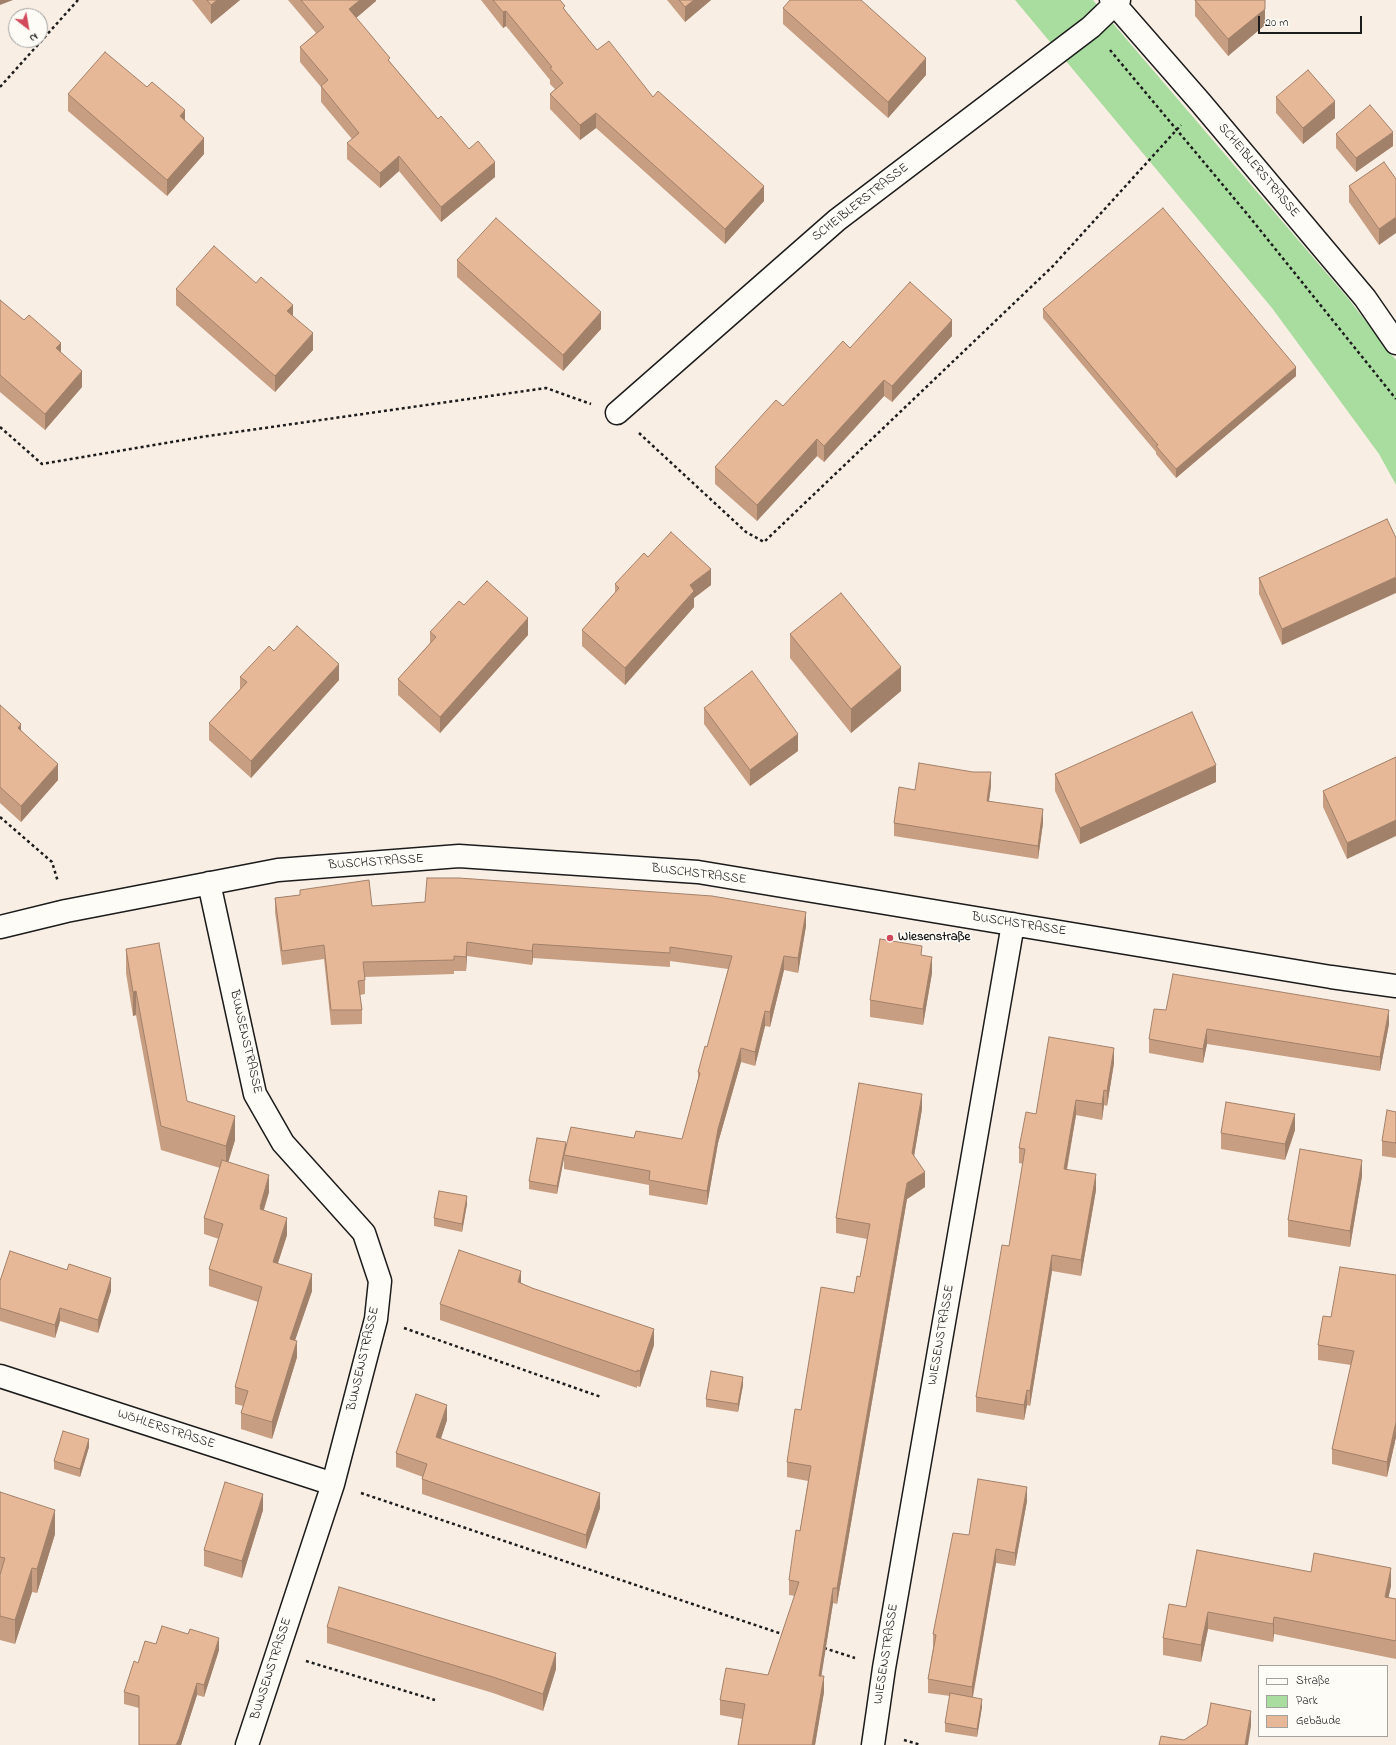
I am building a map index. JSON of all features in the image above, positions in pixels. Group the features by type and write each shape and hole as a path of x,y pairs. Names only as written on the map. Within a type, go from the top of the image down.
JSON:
{"street":[{"name":"SCHEIBLERSTRASSE","path":"617,413 837,220 1091,28 1115,1 1365,298 1396,343"},
{"name":"BUSCHSTRASSE","path":"0,928 66,911 209,882 278,870 459,856 698,872 1331,977 1396,986"},
{"name":"BUNSENSTRASSE","path":"209,882 255,1094 283,1143 364,1233 380,1281 376,1319 333,1484 247,1745"},
{"name":"WIESENSTRASSE","path":"873,1745 884,1668 1013,924"},
{"name":"WÖHLERSTRASSE","path":"0,1376 333,1484"}],"path":[{"path":"0,87 78,0"},
{"path":"1091,28 1248,215 1396,400"},
{"path":"0,427 42,464 201,437 546,388 617,413 746,532 764,542 1053,266 1176,130"},
{"path":"0,817 52,862 66,911"},
{"path":"376,1319 602,1397"},
{"path":"333,1484 787,1635"},
{"path":"817,1645 884,1668"},
{"path":"278,1653 436,1700"}],"green space":[{"path":"1015,0 1093,0 1347,297 1396,360 1396,485 1379,454 1272,308"}],"building":[{"path":"207,0 217,0 211,5"},
{"path":"301,0 360,0 349,9 390,58 388,60 438,119 441,116 469,149 478,141 495,162 441,207 399,156 380,173 347,143 359,133 321,86 328,80 300,47 324,27"},
{"path":"493,0 560,0 565,6 563,8 597,50 609,41 653,97 658,91 764,186 725,229 596,113 580,125 550,94 563,83 550,68 552,67 506,11 503,12"},
{"path":"679,0 694,0 685,7"},
{"path":"790,0 861,0 926,58 888,102 783,8"},
{"path":"1195,0 1265,0 1265,9 1228,39"},
{"path":"105,52 147,87 152,82 185,110 180,116 204,138 167,180 68,94"},
{"path":"1308,70 1335,101 1303,128 1276,97"},
{"path":"1370,105 1393,132 1356,158 1336,134"},
{"path":"1384,162 1396,179 1396,217 1379,229 1349,186"},
{"path":"1163,208 1296,367 1176,469 1156,446 1158,445 1043,309"},
{"path":"496,218 601,312 563,355 457,260"},
{"path":"214,246 256,283 261,277 293,305 287,311 313,333 275,376 176,289"},
{"path":"910,282 952,320 892,386 884,380 824,446 817,439 757,505 715,467 776,400 783,406 843,341 850,348"},
{"path":"0,300 24,320 29,315 61,343 56,348 82,371 45,414 0,375"},
{"path":"1387,519 1396,538 1396,577 1282,629 1259,578"},
{"path":"671,532 711,569 690,585 694,591 625,668 582,630 619,588 615,584 644,553 648,557"},
{"path":"487,581 528,618 440,717 398,679 436,637 430,632 459,601 464,605"},
{"path":"841,593 901,667 851,709 790,634"},
{"path":"297,626 339,664 251,761 209,723 247,682 240,677 269,646 274,651"},
{"path":"752,671 798,734 750,770 704,708"},
{"path":"0,705 21,724 18,728 58,764 21,806 0,787"},
{"path":"1192,712 1216,765 1080,828 1055,774"},
{"path":"1396,757 1396,820 1347,843 1323,791"},
{"path":"919,763 973,772 991,772 987,801 1043,809 1038,846 894,823 899,787 915,790"},
{"path":"427,878 459,878 712,896 806,912 798,958 784,956 770,1012 765,1011 755,1052 741,1048 718,1129 707,1191 649,1180 650,1171 564,1155 571,1127 634,1138 636,1131 682,1139 700,1073 698,1072 705,1046 707,1047 732,956 670,947 670,953 533,944 532,951 467,942 466,957 454,956 454,960 363,962 365,980 358,981 362,1010 331,1010 324,945 282,951 275,898 300,895 300,890 369,880 372,906 425,902"},
{"path":"880,939 922,946 921,955 932,957 923,1009 870,1000"},
{"path":"159,943 187,1101 235,1116 226,1146 161,1126 136,991 133,992 126,949"},
{"path":"1173,974 1389,1010 1380,1057 1207,1029 1203,1049 1149,1039 1154,1009 1166,1010"},
{"path":"1049,1037 1114,1048 1107,1091 1104,1090 1102,1104 1076,1100 1064,1169 1096,1174 1081,1260 1052,1255 1030,1391 1027,1390 1024,1405 976,1397 1002,1245 1009,1246 1025,1149 1019,1148 1026,1112 1036,1114"},
{"path":"859,1083 922,1094 912,1153 925,1172 907,1183 837,1588 833,1588 819,1676 824,1676 812,1745 738,1745 745,1704 720,1700 726,1668 768,1675 799,1582 789,1580 796,1530 800,1531 811,1466 787,1462 795,1409 801,1410 821,1287 854,1293 857,1276 860,1277 870,1224 836,1218"},
{"path":"1226,1102 1295,1114 1285,1144 1221,1133"},
{"path":"1387,1110 1396,1112 1396,1143 1382,1141"},
{"path":"537,1138 566,1142 557,1186 529,1181"},
{"path":"1300,1149 1362,1160 1350,1231 1288,1220"},
{"path":"222,1160 269,1175 260,1209 287,1218 273,1262 312,1274 290,1339 297,1341 272,1422 241,1413 248,1391 235,1387 262,1287 209,1269 223,1224 204,1218"},
{"path":"439,1191 467,1196 462,1224 434,1218"},
{"path":"459,1250 521,1271 518,1282 532,1288 654,1329 640,1371 637,1370 637,1372 440,1304"},
{"path":"10,1251 67,1270 69,1264 111,1278 98,1320 60,1308 55,1325 0,1308 0,1281"},
{"path":"1340,1267 1396,1275 1396,1422 1387,1462 1332,1449 1354,1351 1318,1345 1323,1316 1331,1317"},
{"path":"711,1371 743,1377 738,1404 706,1399"},
{"path":"416,1394 447,1405 436,1437 600,1493 586,1535 422,1479 427,1464 396,1453"},
{"path":"63,1431 89,1439 80,1469 54,1461"},
{"path":"978,1479 1027,1487 1015,1553 996,1549 972,1687 928,1679 936,1635 933,1634 953,1533 969,1535"},
{"path":"225,1482 263,1494 242,1561 204,1550"},
{"path":"0,1492 55,1510 37,1569 32,1568 15,1620 0,1616 0,1575 5,1558 0,1557"},
{"path":"1197,1550 1311,1572 1314,1553 1391,1568 1385,1597 1396,1599 1396,1641 1274,1617 1273,1624 1208,1612 1201,1645 1163,1638 1169,1604 1186,1607"},
{"path":"339,1587 556,1653 543,1694 493,1677 327,1627"},
{"path":"162,1626 188,1634 190,1629 219,1638 204,1685 197,1683 176,1745 139,1745 139,1696 124,1692 134,1661 138,1663 145,1641 156,1644"},
{"path":"950,1693 982,1699 977,1729 945,1723"},
{"path":"1211,1703 1251,1711 1245,1745 1159,1745 1161,1736 1184,1740 1207,1725"}],"place":[{"name":"Wiesenstraße","path":"890,938"}]}
